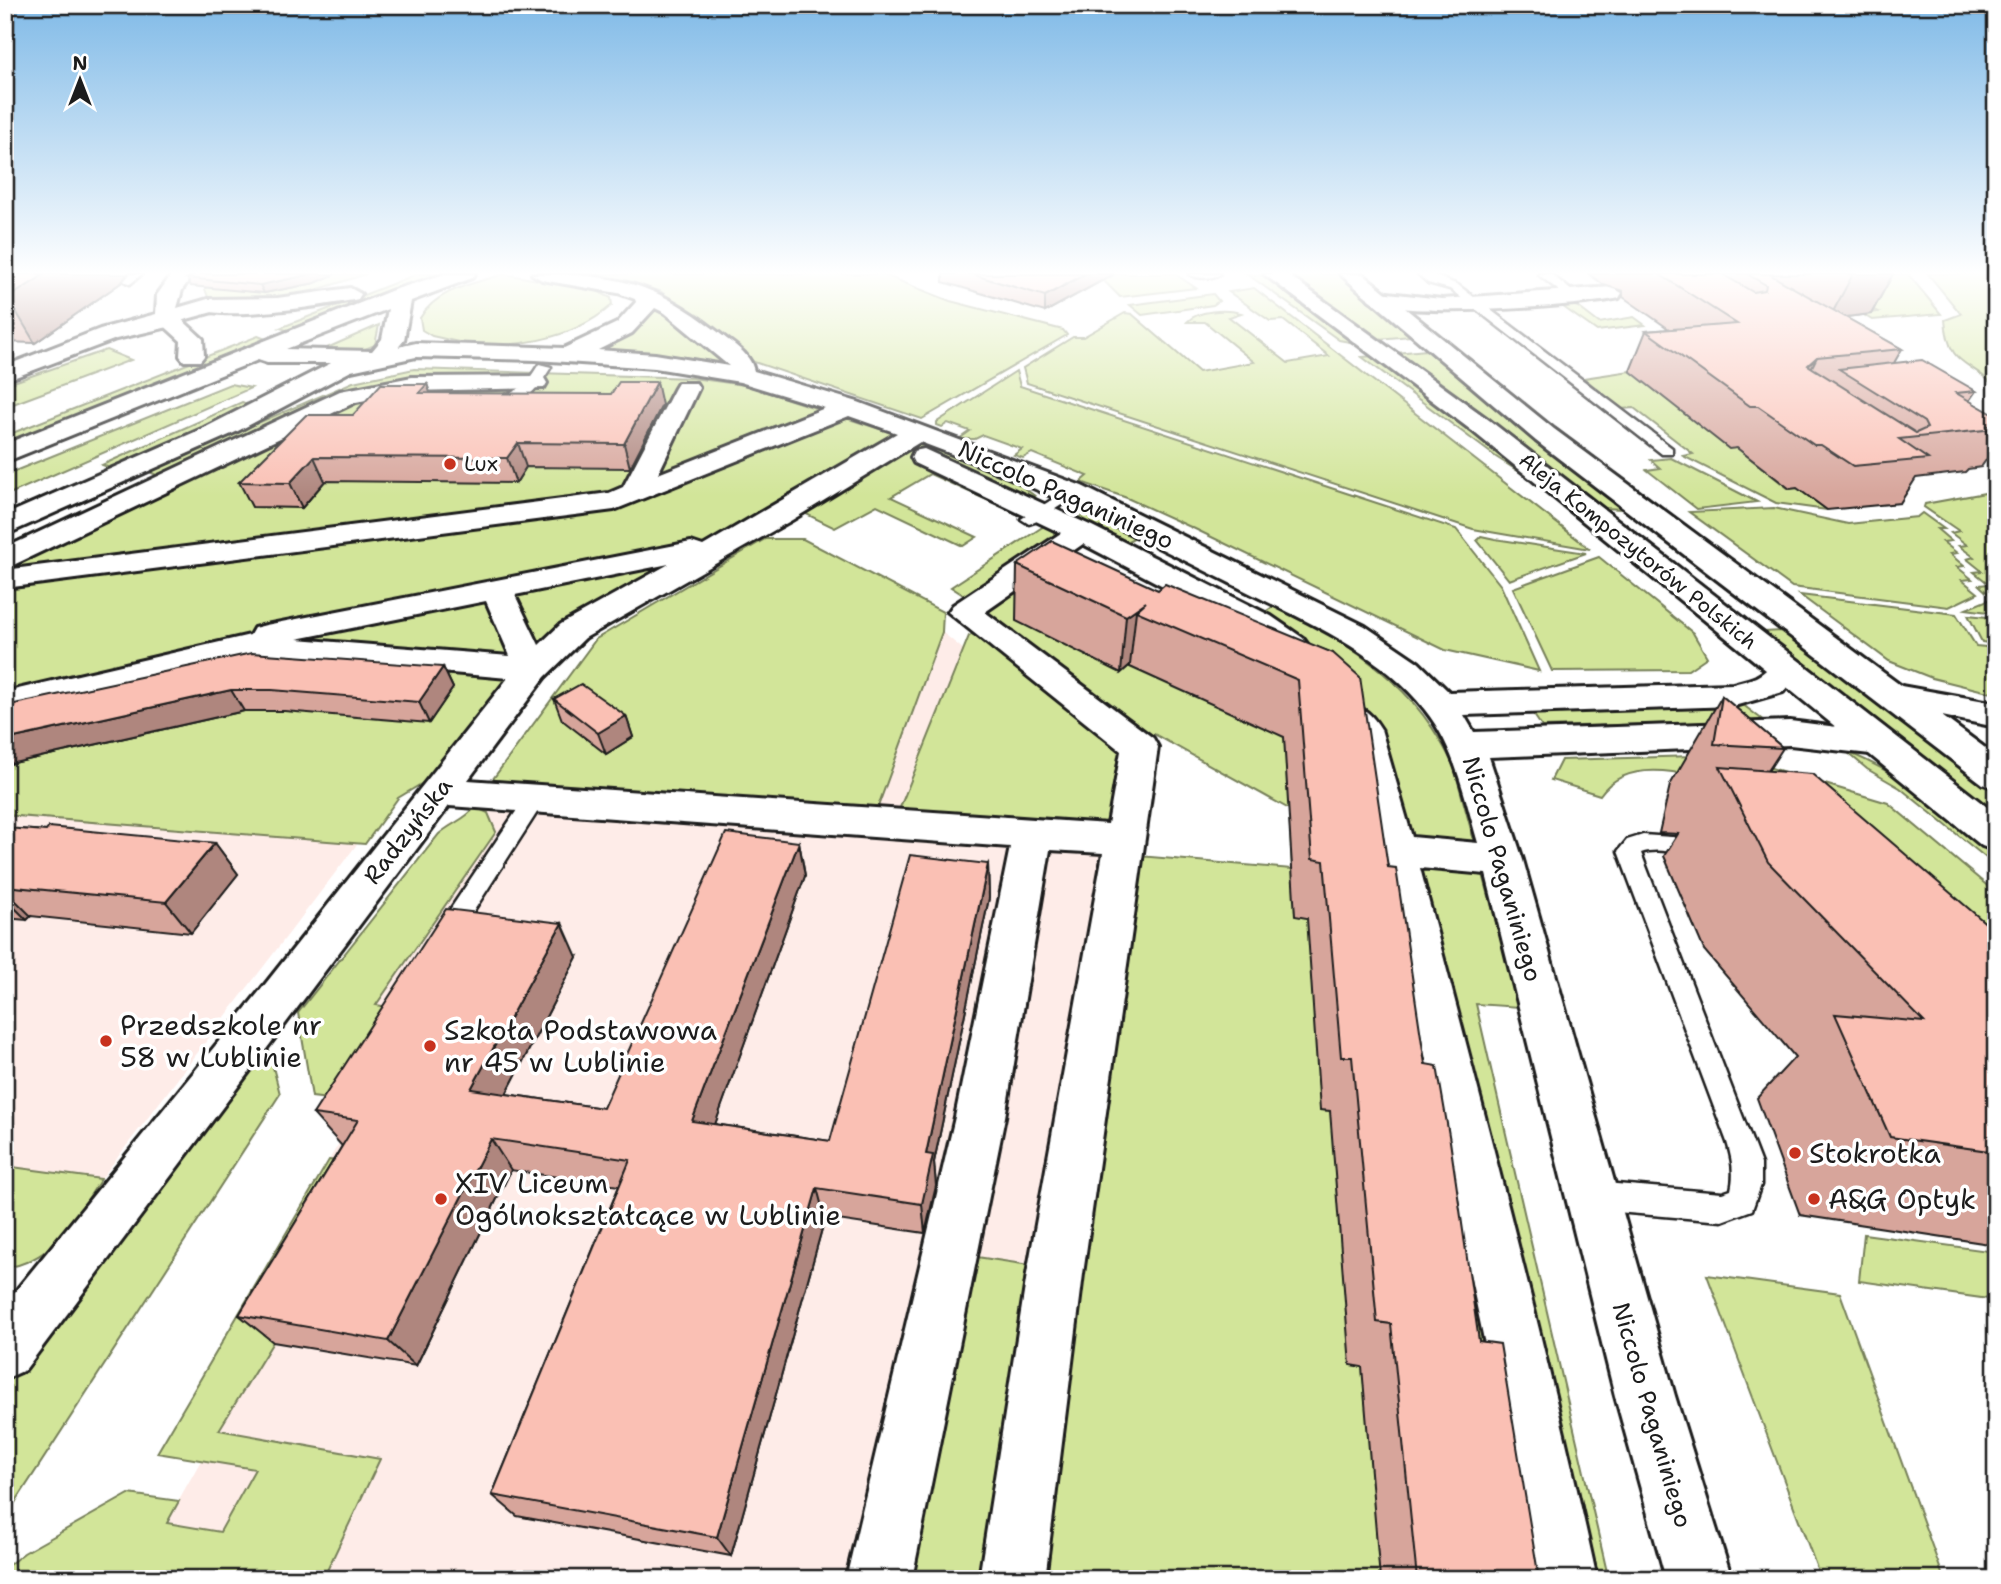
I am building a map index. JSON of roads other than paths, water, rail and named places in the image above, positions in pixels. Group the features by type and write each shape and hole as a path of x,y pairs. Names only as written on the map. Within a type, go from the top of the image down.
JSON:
{"street":[{"path":"5,377 103,348"},
{"path":"192,348 192,356"},
{"path":"5,429 213,348"},
{"path":"5,454 266,348"},
{"path":"5,526 214,432 275,410 368,368 386,348"},
{"path":"5,560 349,396 412,384 538,368 566,348"},
{"path":"565,355 580,348"},
{"path":"723,348 740,361 726,372"},
{"name":"Aleja Kompozytorów Polskich","path":"1375,348 1480,425 1996,836"},
{"name":"Aleja Kompozytorów Polskich","path":"1439,348 1509,407 1644,511 1996,775"},
{"name":"Niccolo Paganiniego","path":"250,355 378,358 538,368 726,372"},
{"name":"Niccolo Paganiniego","path":"538,368 565,355 655,361 726,372 849,407 1047,508 1353,633 1406,670 1440,704 1465,744 1503,860 1645,1396 1699,1579"},
{"path":"634,494 687,388"},
{"path":"5,579 614,501 849,407"},
{"name":"Radzyńska","path":"5,1350 24,1300 275,1006 533,669 573,631 724,544 782,514 907,438"},
{"path":"1047,508 1082,532 1259,623 1291,645 1287,651"},
{"path":"1012,1579 1055,1274 1139,747 964,612 1082,532"},
{"path":"239,647 233,641 724,544"},
{"path":"1026,569 1060,579"},
{"path":"5,704 239,647 533,669 497,590"},
{"path":"1228,641 1302,671 1363,729 1396,851 1480,1198 1564,1579"},
{"path":"1440,704 1734,695 1771,684 1785,669"},
{"path":"1890,695 1996,715"},
{"path":"1465,744 1790,733 1879,743"},
{"path":"439,792 1109,839"},
{"path":"878,1579 980,1116 1033,832"},
{"path":"1396,851 1503,860"}],"lane":[{"path":"1533,348 1667,451"},
{"path":"484,401 519,399 538,368"},
{"path":"434,952 534,800"},
{"path":"1593,1196 1722,1207 1742,1200 1746,1191 1748,1167 1741,1142 1629,851 1635,845 1647,843 1723,849"}],"place":[{"name":"Lux","path":"450,464"},
{"name":"Przedszkole nr 58 w Lublinie","path":"106,1041"},
{"name":"Szkoła Podstawowa nr 45 w Lublinie","path":"430,1046"},
{"name":"Stokrotka","path":"1795,1153"},
{"name":"XIV Liceum Ogólnokształcące w Lublinie","path":"441,1199"},
{"name":"A&G Optyk","path":"1814,1199"}]}
